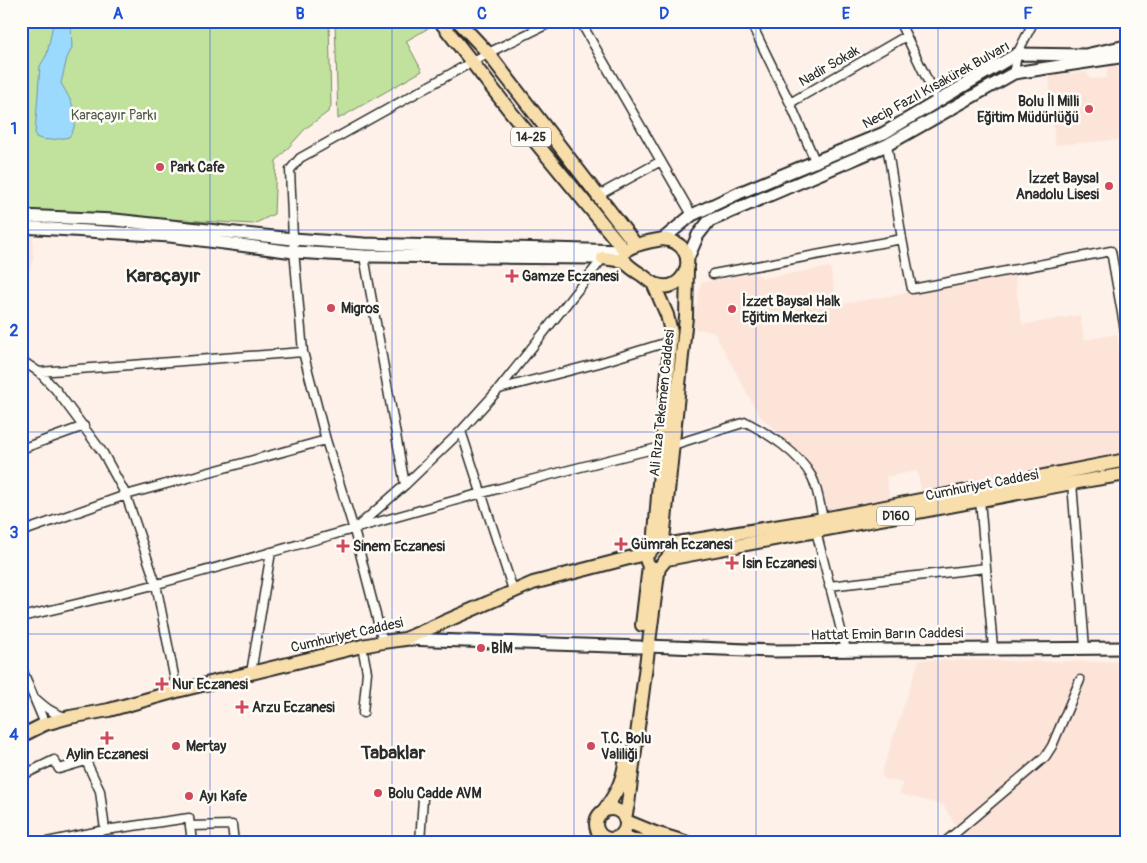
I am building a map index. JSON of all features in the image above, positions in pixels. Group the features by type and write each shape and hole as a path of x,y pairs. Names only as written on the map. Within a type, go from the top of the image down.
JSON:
{"main road":[{"name":"14-25","path":"440,21 472,63 652,283"},
{"name":"14-25","path":"458,21 488,53 597,196"},
{"name":"Necip Fazıl Kısakürek Bulvarı","path":"663,239 692,215 884,133 1017,54 1085,55 1126,46"},
{"name":"Necip Fazıl Kısakürek Bulvarı","path":"687,265 698,236 709,221 887,145 1014,73 1126,56"},
{"path":"597,196 628,252"},
{"path":"21,216 115,220 293,239 364,244 628,252"},
{"path":"21,227 170,236 294,252 364,256 604,258 628,252 663,239 671,240 684,250 687,265 682,278 676,283 662,286 652,283"},
{"name":"Ali Rıza Tekemen Caddesi","path":"667,446 686,316 687,265"},
{"name":"Ali Rıza Tekemen Caddesi","path":"652,283 667,315 671,332 667,446 659,546"},
{"name":"Cumhuriyet Caddesi","path":"21,736 44,724 70,717 109,710 177,691 362,646 406,639 513,590 659,546 823,519 1126,460"},
{"name":"Cumhuriyet Caddesi","path":"658,564 816,531 1126,474"},
{"path":"654,842 604,838 598,832 597,820 616,794 623,779 658,564 672,552 659,546 646,556 658,564"},
{"name":"Hattat Emin Barın Caddesi","path":"406,639 773,650 1126,648"},
{"path":"617,838 624,833 626,828 625,819 644,647"},
{"path":"602,813 615,810 622,814 625,819 655,833 685,842"}],"street":[{"path":"383,642 354,530 326,440 302,352 293,239 290,170 300,158 488,53 554,21"},
{"path":"580,21 692,215"},
{"path":"767,21 752,24 790,102 816,162"},
{"path":"899,21 938,102"},
{"path":"1014,73 1017,54 1034,21"},
{"name":"Nadir Sokak","path":"790,102 906,36"},
{"path":"887,145 912,288 1111,251 1126,336"},
{"path":"597,196 661,161"},
{"path":"713,274 902,239"},
{"path":"364,256 405,485"},
{"path":"354,530 462,431 499,389 604,258"},
{"path":"499,389 599,363 670,341"},
{"path":"38,372 302,352"},
{"path":"21,360 38,372 56,390 103,453 126,495 156,584 177,691"},
{"path":"21,616 156,584 482,493 582,466 667,446 746,422 768,434 798,458 812,478 823,519"},
{"path":"21,449 84,426"},
{"path":"462,431 513,590"},
{"path":"21,532 126,495 326,440"},
{"path":"1072,483 1085,648"},
{"path":"980,500 993,648"},
{"path":"816,531 846,650"},
{"path":"251,673 271,552"},
{"path":"830,586 986,568"},
{"path":"362,646 368,672 363,713"},
{"path":"21,667 44,724"},
{"path":"948,841 1045,757 1052,746 1080,680"},
{"path":"34,698 57,715 70,717"},
{"path":"21,776 54,760 59,769 86,761 100,791 105,830"},
{"path":"420,842 423,798"},
{"path":"47,842 105,830 189,818 192,842"},
{"path":"190,826 232,825 234,842"}],"shaded area":[{"name":"Bolu İl Milli Eğitim Müdürlüğü","path":"1126,65 1126,139 1055,145 1049,76 1086,72 1090,79 1106,78 1108,67"},
{"path":"21,234 33,234 33,259 21,295"},
{"path":"830,267 837,305 1014,274 1022,325 1080,315 1084,340 1117,334 1126,399 1126,454 922,492 917,471 886,477 890,498 826,510 823,490 813,468 791,444 759,415 714,332 696,329 693,325 701,283 754,273 763,278"},
{"path":"919,660 1126,662 1126,842 984,842 969,838 955,824 943,805 900,794 902,783 885,779 881,775"}],"green space":[{"name":"Karaçayır Parkı","path":"21,21 329,21 331,107 328,112 306,128 276,161 274,214 254,224 21,211"},
{"path":"335,21 426,21 432,26 406,41 422,71 338,119"}],"water":[{"path":"55,21 69,21 71,24 72,48 67,58 61,83 74,110 75,123 69,137 48,140 40,139 35,134 40,66 47,54"}],"place":[{"name":"Bolu İl Milli Eğitim Müdürlüğü","path":"1089,109"},
{"name":"Park Cafe","path":"160,167"},
{"name":"İzzet Baysal Anadolu Lisesi","path":"1109,186"},
{"name":"Gamze Eczanesi","path":"512,276"},
{"name":"Migros","path":"331,308"},
{"name":"İzzet Baysal Halk Eğitim Merkezi","path":"732,309"},
{"name":"Gümrah Eczanesi","path":"621,544"},
{"name":"Sinem Eczanesi","path":"343,546"},
{"name":"İsin Eczanesi","path":"732,563"},
{"name":"BİM","path":"481,648"},
{"name":"Nur Eczanesi","path":"162,684"},
{"name":"Arzu Eczanesi","path":"242,707"},
{"name":"Aylin Eczanesi","path":"107,738"},
{"name":"Mertay","path":"176,746"},
{"name":"T.C. Bolu Valiliği","path":"591,746"},
{"name":"Bolu Cadde AVM","path":"378,793"},
{"name":"Ayı Kafe","path":"189,796"}],"district":[{"name":"Karaçayır","path":"163,276"},
{"name":"Tabaklar","path":"393,753"}]}
